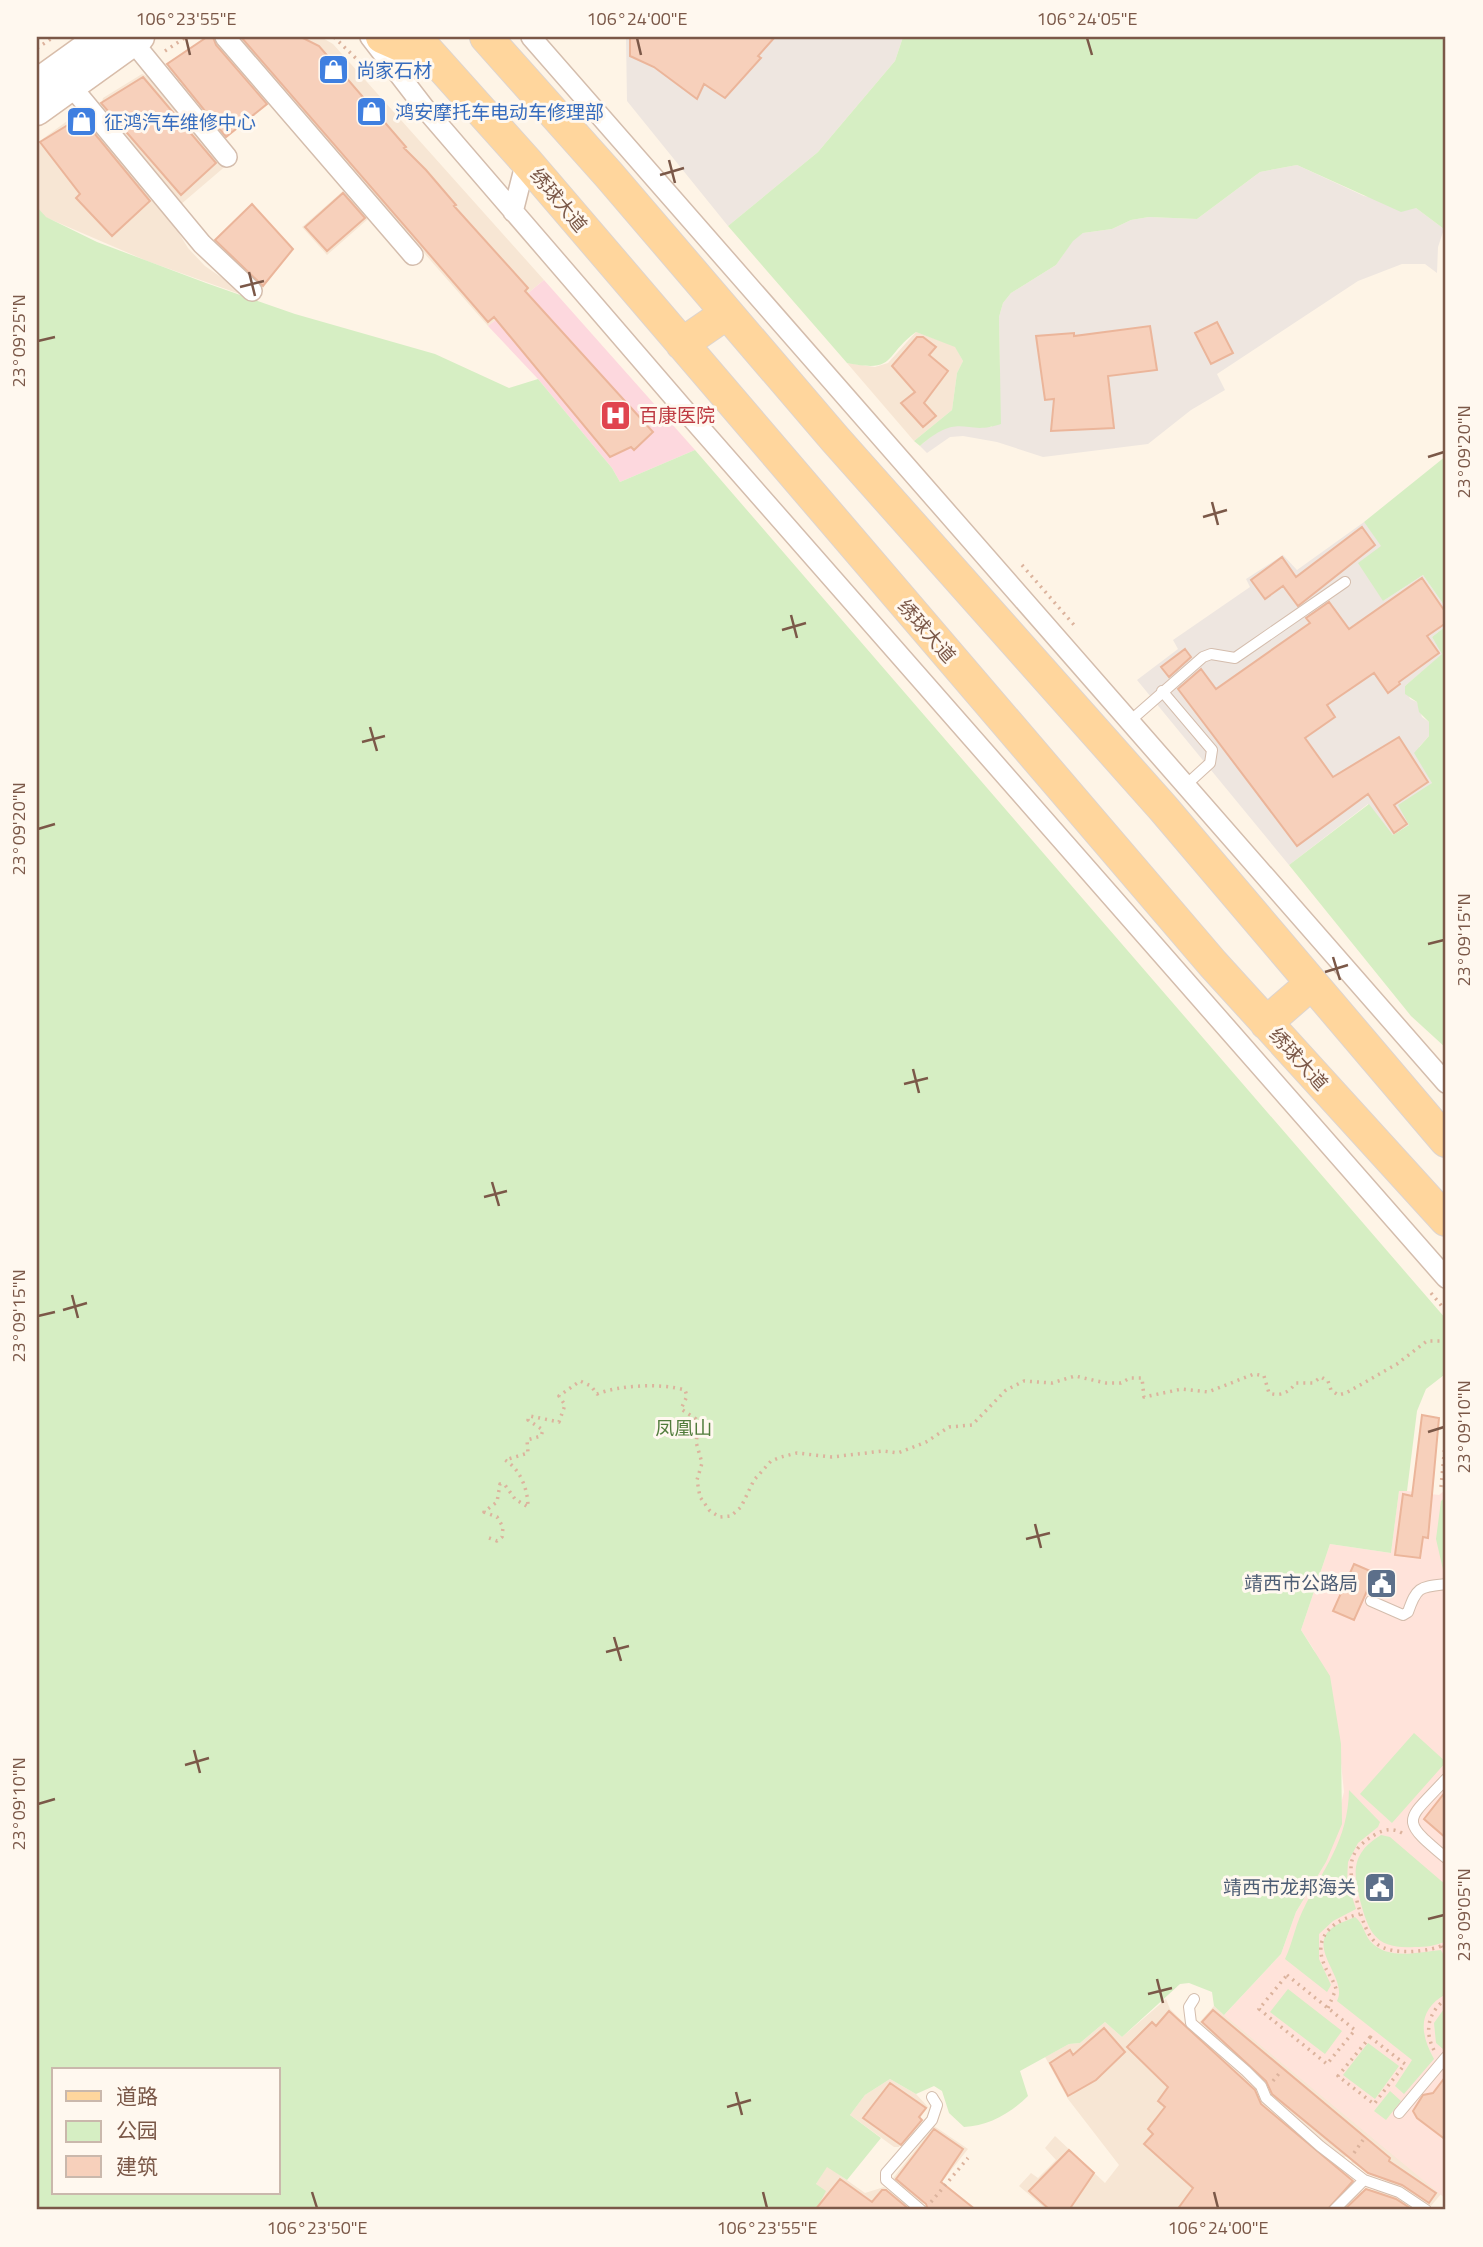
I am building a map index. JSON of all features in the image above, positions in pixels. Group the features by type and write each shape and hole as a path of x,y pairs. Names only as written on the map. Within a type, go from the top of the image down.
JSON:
{"main road":[{"path":"37,83 101,37"},
{"path":"382,37 438,62"},
{"name":"绣球大道","path":"415,37 526,161 1213,964 1446,1220"},
{"path":"486,37 577,138 835,439 1103,738 1446,1141"},
{"path":"37,111 136,39"},
{"path":"682,344 727,313"},
{"path":"1266,1023 1311,984"}],"street":[{"path":"225,37 413,255"},
{"path":"370,37 427,111 513,212 1446,1278"},
{"path":"531,37 1446,1083"},
{"path":"136,39 227,157"},
{"path":"71,86 202,244 252,291"},
{"path":"577,138 595,108"},
{"path":"513,212 526,161"},
{"path":"999,622 1018,595"},
{"path":"1103,738 1114,702"},
{"path":"1163,808 1183,780"},
{"path":"1214,867 1233,838"},
{"path":"1213,964 1230,1033"}],"lane":[{"path":"1130,721 1203,657 1211,654 1235,658 1345,582"},
{"path":"1162,691 1212,750 1210,763 1183,780"},
{"path":"1371,1601 1404,1615 1408,1612 1415,1592 1420,1588 1446,1584"},
{"path":"1446,1779 1414,1814 1412,1823 1416,1833 1446,1858"},
{"path":"1194,1999 1189,2007 1189,2016 1198,2033 1246,2071 1261,2086 1266,2098 1303,2132 1364,2180 1399,2192 1426,2210"},
{"path":"1399,2113 1443,2061"},
{"path":"925,2208 892,2188 886,2180 886,2173 932,2120 937,2105 932,2097"},
{"path":"1334,2210 1364,2180"}],"path":[{"path":"37,48 54,37"},
{"path":"489,1538 497,1541 502,1537 503,1527 497,1517 484,1513 497,1502 500,1484 505,1485 515,1499 528,1507 523,1481 513,1465 505,1460 528,1453 527,1440 541,1436 543,1430 528,1420 530,1416 559,1422 565,1405 559,1396 580,1381 591,1386 597,1394 619,1387 662,1386 685,1390 687,1396 681,1409 696,1419 699,1426 696,1442 702,1463 697,1480 700,1497 710,1511 720,1517 731,1516 741,1507 754,1480 771,1461 797,1453 847,1457 912,1449 949,1427 972,1425 1006,1390 1024,1381 1052,1383 1075,1376 1106,1383 1121,1383 1130,1378 1142,1378 1144,1397 1181,1389 1208,1392 1254,1374 1264,1376 1269,1393 1275,1395 1290,1391 1296,1383 1313,1383 1321,1377 1328,1381 1331,1390 1338,1395 1398,1364 1427,1341 1446,1342"},
{"path":"1441,1487 1446,1433"},
{"path":"1416,1833 1381,1832 1359,1847 1350,1872 1360,1914 1369,1934 1379,1945 1401,1950 1444,1945 1446,1955"},
{"path":"1328,2008 1336,1989 1323,1962 1321,1941 1334,1923 1360,1914"},
{"path":"1287,1975 1328,2008 1355,2030 1327,2064 1259,2009 1287,1975"},
{"path":"1443,2061 1427,2029 1435,2009 1446,1999"},
{"path":"1370,2037 1405,2064 1389,2085 1374,2104 1338,2076 1370,2037"},
{"path":"925,2208 968,2158"}],"shaded area":[{"path":"235,37 321,37 333,44 544,280 488,326"},
{"path":"626,37 903,37 895,61 818,152 728,226 627,101"},
{"path":"142,74 149,77 228,164 180,205 101,105 103,98"},
{"path":"84,113 169,217 188,248 205,266 251,298 147,261 45,217 37,207 37,143 74,116"},
{"path":"1297,165 1364,196 1416,208 1444,229 1438,247 1437,273 1425,264 1402,264 1358,281 1217,374 1225,390 1191,410 1148,444 1043,457 997,442 963,436 950,437 927,453 920,446 936,432 950,425 992,427 1000,379 999,317 1003,303 1011,293 1056,265 1073,240 1083,233 1112,229 1131,220 1149,217 1197,219 1260,172"},
{"path":"343,191 368,219 327,255 302,227"},
{"name":"百康医院","path":"544,280 695,450 620,482 612,468 538,379 488,326"},
{"path":"916,332 955,346 963,361 957,373 952,410 914,441 847,363 875,367 888,363"},
{"path":"1364,522 1382,546 1383,601 1423,575 1446,608 1446,626 1432,637 1443,654 1405,686 1410,699 1417,702 1422,717 1429,722 1429,736 1419,747 1432,783 1409,825 1393,835 1368,804 1289,865 1137,680 1178,649 1173,640 1250,587 1246,579 1283,555 1297,570"},
{"name":"靖西市龙邦海关","path":"1446,1489 1446,2199 1224,2015 1281,1954 1296,1912 1326,1862 1344,1792 1337,1724 1314,1650 1301,1630 1330,1544 1391,1553 1399,1490 1439,1495"},
{"path":"1166,1999 1170,2009 1201,2040 1245,2073 1259,2091 1260,2100 1302,2138 1354,2177 1349,2187 1328,2210 1047,2210 1019,2186 1031,2173 1038,2178 1056,2160 1045,2148 1055,2136 1105,2183 1119,2165 1068,2099 1045,2057 1069,2044 1080,2043 1105,2022 1122,2037"},
{"path":"1214,2006 1441,2194 1431,2206 1351,2162 1365,2142 1360,2138 1347,2156 1342,2158 1303,2126 1269,2092 1284,2069 1279,2069 1263,2084 1197,2025"},
{"path":"890,2079 916,2094 928,2107 899,2147 894,2147 850,2115 865,2095"},
{"path":"934,2126 968,2149 925,2203 919,2204 891,2181"},
{"path":"827,2166 865,2193 884,2187 913,2210 816,2210 822,2197 816,2184"},
{"path":"1390,2191 1417,2210 1341,2210 1359,2192"}],"green space":[{"path":"903,37 1446,37 1446,227 1444,229 1416,208 1401,212 1297,165 1260,172 1197,219 1149,217 1131,220 1112,229 1083,233 1073,241 1056,265 1011,293 1003,303 999,317 1001,424 945,429 920,446 914,441 952,410 957,373 963,361 955,347 916,332 882,364 863,366 847,363 728,226 818,152 895,61"},
{"name":"凤凰山","path":"37,207 46,217 97,242 295,314 435,354 509,388 538,379 612,468 620,482 695,450 1446,1319 1446,1378 1444,1375 1426,1389 1417,1411 1407,1491 1399,1491 1391,1553 1330,1544 1301,1630 1330,1676 1341,1744 1342,1824 1326,1862 1296,1912 1281,1954 1224,2015 1214,2006 1212,1992 1189,1983 1180,1984 1122,2037 1105,2022 1080,2043 1069,2044 1020,2071 1028,2096 1014,2108 982,2124 964,2127 949,2113 942,2091 934,2086 916,2094 890,2079 865,2095 850,2115 881,2138 847,2180 827,2167 816,2184 826,2191 816,2210 37,2210"},
{"path":"1446,456 1446,608 1423,575 1383,601 1358,563 1381,546 1364,522"},
{"path":"1446,626 1446,1048 1411,1016 1289,865 1369,804 1393,835 1409,825 1398,805 1432,783 1414,753 1429,736 1429,722 1419,712 1417,702 1405,694 1405,686 1442,654 1432,637"},
{"path":"1446,1497 1444,1574 1436,1539 1441,1501"},
{"path":"1414,1733 1446,1762 1392,1823 1360,1794"},
{"path":"1349,1790 1380,1822 1378,1827 1358,1843 1348,1862 1347,1881 1356,1909 1333,1921 1319,1934 1319,1959 1331,1985 1327,1992 1285,1959 1302,1912 1339,1840 1348,1808"},
{"path":"1381,1835 1390,1837 1446,1885 1446,1941 1427,1946 1401,1947 1383,1942 1371,1930 1360,1900 1356,1871 1360,1855"},
{"path":"1355,1917 1370,1941 1385,1951 1404,1954 1441,1950 1446,1960 1446,1994 1430,2007 1424,2023 1426,2041 1434,2059 1404,2094 1395,2086 1412,2060 1337,2001 1337,1982 1324,1943 1326,1934 1335,1926"},
{"path":"1288,1989 1342,2031 1325,2054 1270,2012"},
{"path":"1446,2006 1446,2045 1443,2049 1436,2043 1434,2023"},
{"path":"1368,2043 1399,2066 1375,2099 1343,2075"},
{"path":"1390,2091 1401,2101 1386,2120 1374,2111"}],"building":[{"path":"207,37 213,37 216,45 267,104 226,137 167,64"},
{"path":"241,37 301,37 319,46 406,147 404,148 456,205 454,206 528,288 525,291 653,432 634,450 631,447 610,457 494,317 488,322"},
{"path":"630,37 775,37 758,56 761,58 725,98 704,84 697,99 654,67 630,56"},
{"path":"143,77 216,163 181,195 101,103"},
{"path":"81,117 150,201 112,236 76,198 80,194 40,142"},
{"path":"343,193 365,218 327,251 305,227"},
{"path":"252,204 293,249 263,286 215,240"},
{"path":"1217,322 1233,353 1211,364 1195,333"},
{"path":"1150,326 1157,370 1108,376 1114,428 1051,431 1054,399 1045,400 1036,336 1074,333 1074,336"},
{"path":"917,337 923,337 936,347 929,355 948,371 924,403 936,416 923,427 901,403 915,392 892,366"},
{"path":"1362,527 1375,545 1298,606 1283,586 1265,599 1251,580 1282,557 1296,577"},
{"path":"1422,578 1446,613 1446,623 1427,636 1439,653 1388,693 1374,673 1327,705 1335,717 1305,738 1333,777 1399,737 1428,782 1394,805 1407,824 1394,833 1368,794 1297,846 1178,689 1201,669 1216,689 1310,623 1306,618 1329,602 1349,629"},
{"path":"1185,649 1191,657 1169,677 1161,667"},
{"path":"1422,1415 1439,1418 1428,1538 1423,1537 1420,1558 1395,1555 1403,1494 1412,1496"},
{"path":"1354,1564 1375,1573 1354,1620 1333,1611"},
{"path":"1446,1791 1446,1838 1424,1819"},
{"path":"1213,2010 1390,2158 1389,2161 1436,2193 1429,2203 1402,2185 1368,2173 1272,2094 1266,2081 1202,2022"},
{"path":"1169,2011 1255,2090 1261,2104 1353,2181 1327,2210 1177,2210 1193,2188 1144,2144 1153,2134 1148,2129 1165,2107 1158,2101 1168,2087 1127,2047 1152,2022 1156,2026"},
{"path":"1104,2028 1125,2052 1096,2080 1068,2096 1050,2063 1070,2050 1073,2055"},
{"path":"1446,2076 1446,2140 1417,2118 1413,2111 1423,2095 1433,2093"},
{"path":"890,2083 926,2108 919,2117 922,2120 901,2145 863,2118"},
{"path":"934,2129 963,2149 941,2182 976,2210 928,2210 926,2204 896,2179"},
{"path":"1069,2150 1094,2173 1069,2210 1050,2210 1029,2191"},
{"path":"840,2179 872,2202 882,2190 886,2190 910,2210 815,2210"},
{"path":"1366,2189 1396,2199 1413,2210 1344,2210"}],"place":[{"name":"尚家石材","path":"333,70"},
{"name":"鸿安摩托车电动车修理部","path":"372,112"},
{"name":"征鸿汽车维修中心","path":"81,122"},
{"name":"百康医院","path":"616,415"},
{"name":"靖西市公路局","path":"1381,1583"},
{"name":"靖西市龙邦海关","path":"1379,1887"}]}
